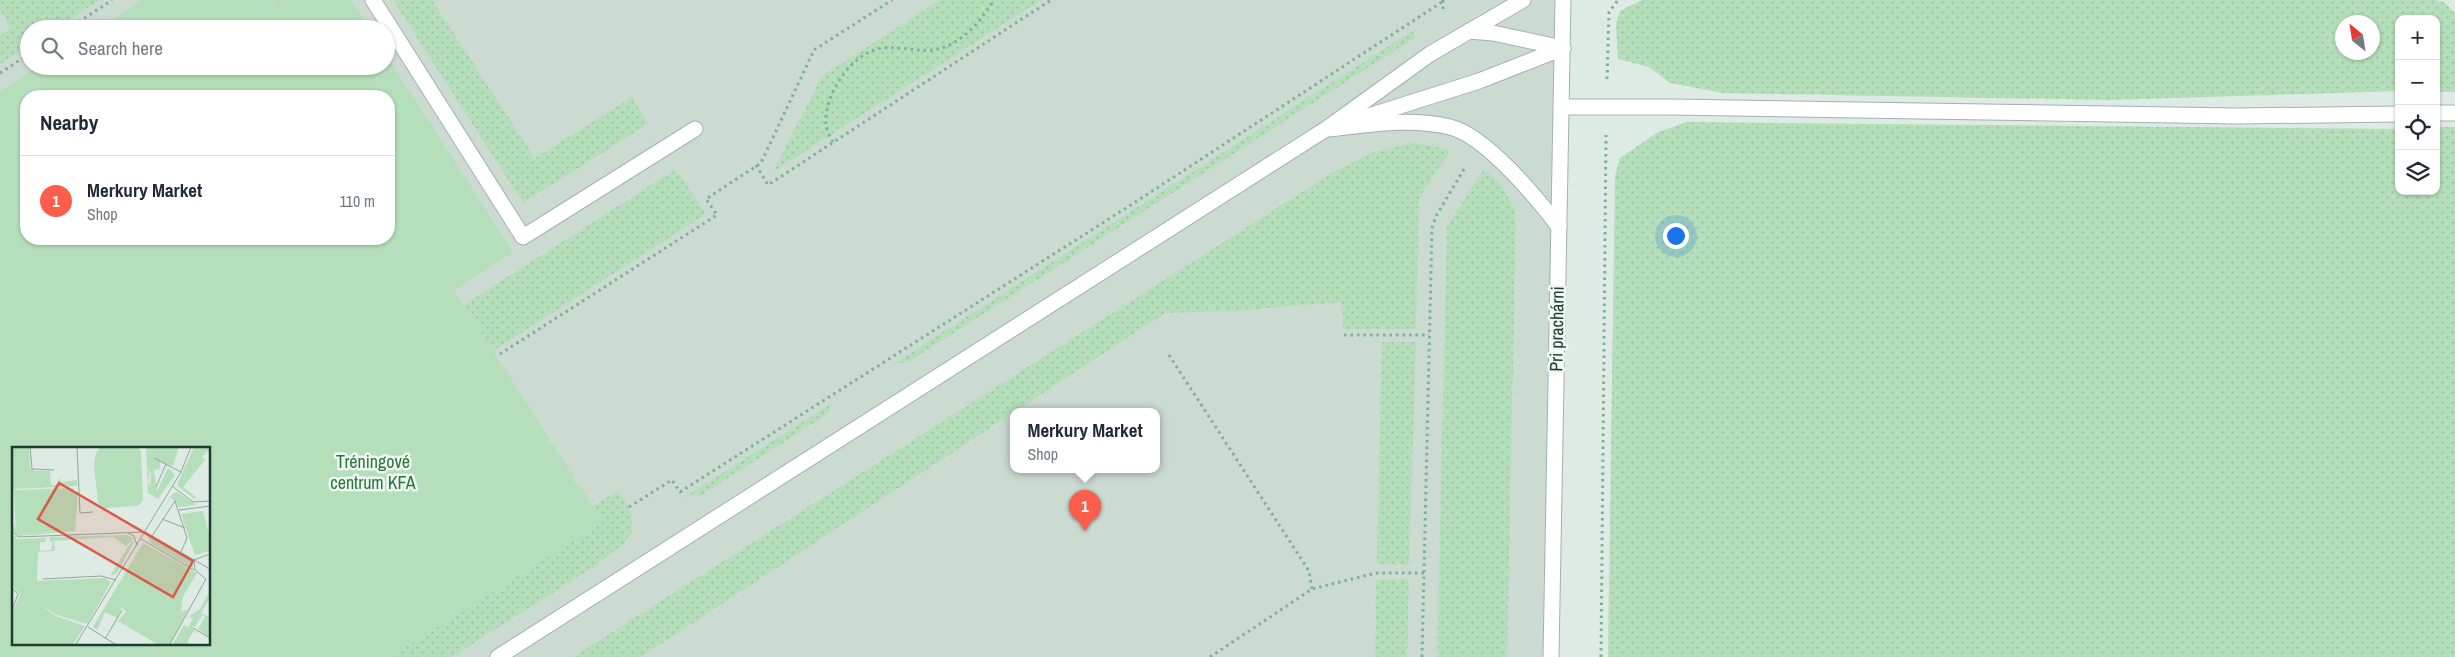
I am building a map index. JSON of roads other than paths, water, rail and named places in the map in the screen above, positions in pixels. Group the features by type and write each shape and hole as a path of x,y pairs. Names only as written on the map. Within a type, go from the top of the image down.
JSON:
{"street":[{"path":"373,0 386,20"},
{"path":"498,657 1326,129 1423,59 1522,0"},
{"name":"Pri prachárni","path":"1551,657 1563,0"},
{"path":"1469,31 1493,33 1563,48"},
{"path":"395,35 523,237 695,128"},
{"path":"1326,129 1479,81 1563,48"},
{"path":"1562,108 1606,107 2237,116 2395,114"},
{"path":"2440,113 2455,112"},
{"path":"1326,129 1383,124 1426,123 1452,127 1479,143 1512,172 1559,227"}],"place":[{"name":"Merkury Market","path":"1085,531"}],"park label":[{"name":"Tréningové centrum KFA","path":"373,472"}]}
